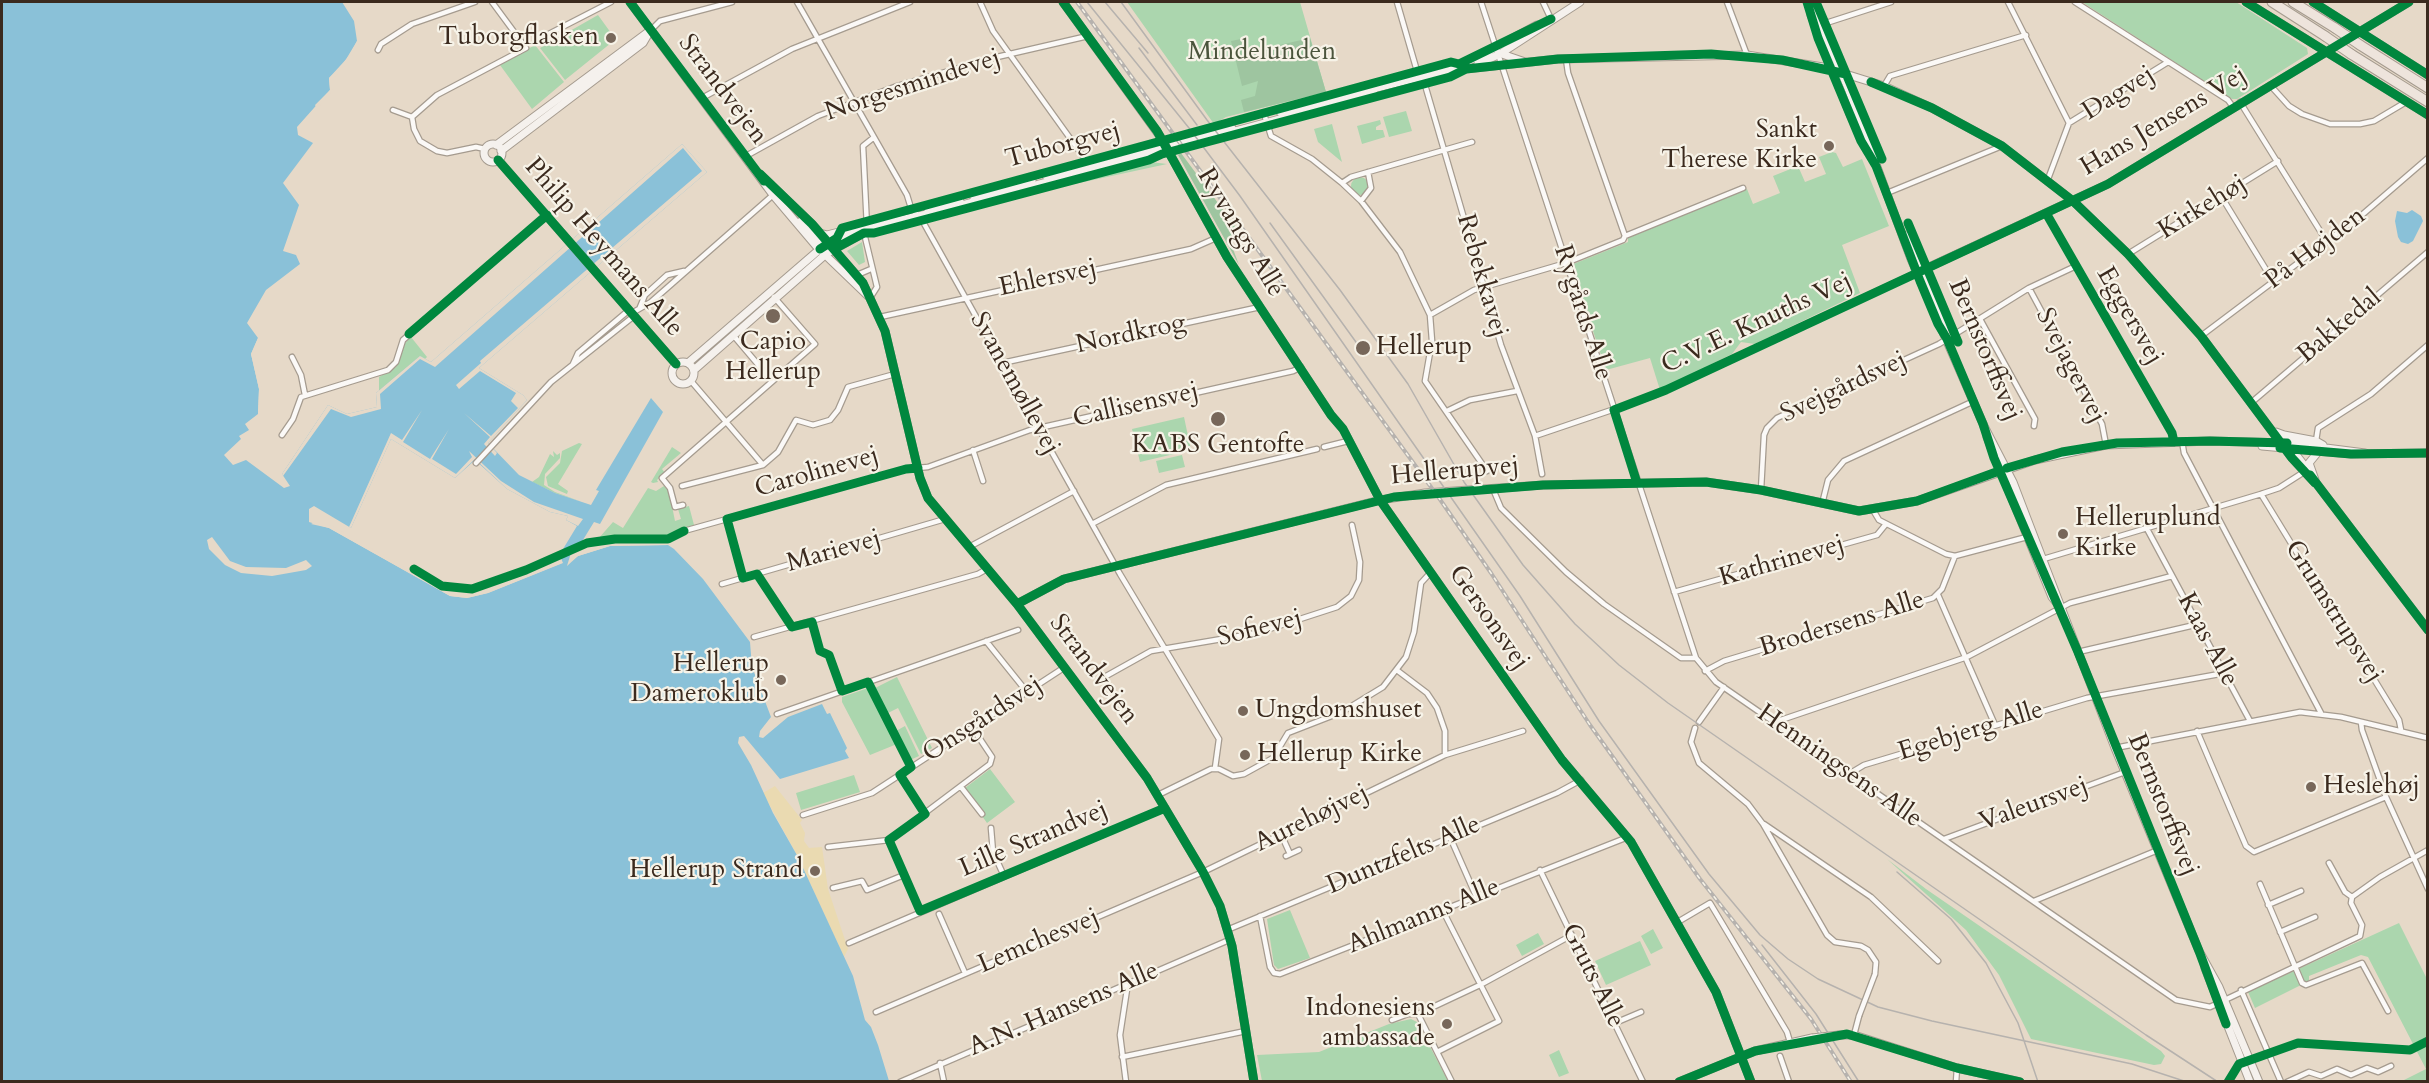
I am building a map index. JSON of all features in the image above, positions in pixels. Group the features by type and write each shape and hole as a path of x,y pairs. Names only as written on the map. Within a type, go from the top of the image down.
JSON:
{"highway":[{"path":"2272,2 2427,102"},
{"path":"2293,2 2427,88"},
{"path":"2400,84 2401,89 2427,107"}],"street":[{"path":"378,50 381,44 412,24 475,2"},
{"path":"412,117 437,95 526,48 492,2"},
{"path":"539,39 611,2"},
{"name":"Strandvejen","path":"630,2 760,174 773,195 857,276 880,318 926,493 1017,604 1065,667 1158,795 1203,872 1215,895 1227,930 1252,1082"},
{"path":"485,148 484,154 488,160 498,160 499,148 660,21 732,2"},
{"name":"Svanemøllevej","path":"797,2 907,195 911,208 919,215 1116,566 1219,739 1215,768"},
{"path":"702,98 771,59 889,4 910,2"},
{"path":"980,2 993,31 1090,167"},
{"name":"Ryvangs Allé","path":"1063,2 1162,139 1216,238 1330,415 1343,429 1348,441"},
{"name":"Rebekkavej","path":"1397,2 1444,150 1483,287 1517,391 1535,436 1542,474"},
{"name":"Rygårds Alle","path":"1481,2 1696,658"},
{"path":"1543,2 1551,19"},
{"name":"Tuborgvej","path":"772,295 826,248 869,229 1265,119 1361,97 1374,90 1470,66 1498,52 1580,2"},
{"path":"1726,2 1747,56"},
{"name":"Bernstorffsvej","path":"1807,2 1861,141 1871,156"},
{"path":"1817,26 1891,2"},
{"path":"2008,2 2069,123 2048,179"},
{"path":"2075,2 2228,100 2233,107"},
{"path":"2246,2 2427,115"},
{"path":"2313,2 2427,75"},
{"name":"Hans Jensens Vej","path":"1920,271 2073,201 2142,164 2269,84 2407,2"},
{"name":"Bernstorffsvej","path":"1817,26 1842,73 1871,156 1920,271 1938,324 1974,401 1999,471 2027,537 2041,560"},
{"path":"1884,86 1890,76 2026,35"},
{"name":"Norgesmindevej","path":"746,156 790,130 853,102 933,75 1088,36"},
{"name":"Tuborgvej","path":"1447,71 1488,52 1498,52"},
{"path":"1498,52 1527,63"},
{"path":"1447,71 1566,59 1747,56 1832,70 1884,86 1932,108 2002,146 2048,179 2073,201 2128,254 2201,336 2286,446 2318,452 2427,453"},
{"path":"1566,59 1568,73 1625,236"},
{"name":"Dagvej","path":"2069,123 2168,62"},
{"path":"2269,84 2295,110 2330,124 2345,126 2374,121 2406,102"},
{"path":"2241,102 2327,242"},
{"path":"393,110 412,117"},
{"path":"412,117 414,129 420,141 436,151 447,153 476,147 485,148 490,145 499,148"},
{"path":"1265,119 1271,136 1312,159 1361,201 1400,252 1430,315 1432,341 1425,381 1486,471"},
{"path":"870,298 877,287 872,269 864,146 873,138"},
{"path":"1342,183 1368,172 1472,142"},
{"path":"1887,194 2002,146"},
{"name":"På Højden","path":"2201,336 2383,198 2427,158"},
{"name":"Philip Heymans Alle","path":"498,160 676,364"},
{"name":"Kirkehøj","path":"2128,254 2278,161"},
{"path":"1361,201 1371,188 1368,172"},
{"name":"Strandvejen","path":"760,174 820,233 826,248 857,287 870,298"},
{"path":"1430,315 1483,287 1566,263 1623,240 1625,236 1743,188"},
{"path":"476,463 551,382 583,359 632,313 651,302 773,195"},
{"path":"2221,196 2273,281"},
{"name":"Eggersvej","path":"2046,213 2172,433 2174,442"},
{"path":"282,435 293,419 297,402 305,395 388,370 396,362 403,340 547,215"},
{"path":"820,233 827,235 869,229"},
{"name":"Ehlersvej","path":"880,318 965,297 1191,249 1216,238"},
{"name":"Bakkedal","path":"2252,402 2427,252"},
{"name":"Svejgårdsvej","path":"1761,490 1764,435 1771,423 1947,339 2029,288 2076,266"},
{"path":"857,276 872,269"},
{"path":"640,307 645,295 667,276 686,270"},
{"name":"C.V.E. Knuths Vej","path":"1535,436 1666,390 1920,271"},
{"name":"Svejagervej","path":"2029,288 2102,424 2106,445"},
{"path":"691,381 694,370 772,295"},
{"path":"683,505 675,507 670,488 662,478 814,344 772,295"},
{"path":"691,381 682,384 676,381 672,373 676,364 688,363 772,295"},
{"name":"Nordkrog","path":"1002,363 1260,307"},
{"path":"1980,319 2035,419 2034,426"},
{"path":"732,335 772,381"},
{"path":"2316,441 2318,428 2371,394 2427,345"},
{"path":"292,357 301,375 305,395"},
{"path":"688,363 694,370"},
{"name":"Callisensvej","path":"918,468 1038,428 1293,371 1301,367"},
{"path":"682,486 764,465 778,452 796,420 813,425 830,420 838,410 848,387 852,384 895,374"},
{"path":"691,381 764,465"},
{"path":"1447,411 1470,400 1517,391"},
{"path":"1822,504 1828,480 1844,461 1974,401"},
{"path":"2268,422 2307,469 2315,483 2427,630"},
{"name":"Bernstorffsvej","path":"1983,424 2007,468 2041,560 2052,597 2060,608 2199,951 2259,1082"},
{"path":"2276,432 2316,441 2325,446"},
{"path":"1324,447 1348,441"},
{"name":"Gersonsvej","path":"1348,441 1380,500 1562,760 1628,837 1716,992 1751,1082"},
{"path":"2182,441 2184,453 2212,508 2321,713"},
{"name":"Hellerupvej","path":"1017,604 1057,582 1380,500 1425,493 1706,482 1761,490 1848,510 1873,510 1937,495 2007,468 2061,452 2106,445 2227,441 2286,446"},
{"path":"2286,446 2325,446 2365,453"},
{"path":"1092,524 1166,485 1307,449 1317,449"},
{"path":"972,450 983,481"},
{"path":"2041,560 2278,488 2307,469 2310,458 2318,452"},
{"name":"Carolinevej","path":"684,531 906,469 918,468"},
{"path":"1493,489 1501,508 1589,591 1681,658 1696,658"},
{"path":"969,547 1074,491"},
{"name":"Grumstrupsvej","path":"2260,494 2399,720 2401,730"},
{"path":"1873,510 1879,520 1886,524 1955,556 2027,537"},
{"path":"727,519 743,578"},
{"name":"Marievej","path":"722,584 945,519"},
{"name":"Kathrinevej","path":"1674,592 1877,535 1886,524"},
{"name":"Sofievej","path":"1099,680 1130,660 1164,648 1257,633 1337,607 1351,596 1359,579 1360,562 1352,525"},
{"name":"Kaas Alle","path":"2146,527 2250,721"},
{"name":"Brodersens Alle","path":"1705,671 1724,661 1938,595 1955,556"},
{"path":"754,637 978,574 987,569"},
{"path":"1158,795 1215,768 1238,776 1261,766 1273,758 1288,733 1363,702 1383,687 1406,657 1414,632 1421,583 1431,572"},
{"path":"757,574 792,627"},
{"path":"1774,722 1966,657 2060,608 2172,576"},
{"path":"1938,595 1995,725"},
{"path":"2078,652 2199,624"},
{"path":"777,714 1018,630"},
{"path":"986,641 1026,692"},
{"name":"Henningsens Alle","path":"1696,658 1705,671 1724,687 2176,1000 2208,1007 2221,1001"},
{"name":"Onsgårdsvej","path":"803,815 872,793 1065,667"},
{"path":"1398,670 1427,693 1437,708 1445,731 1445,755"},
{"name":"Egebjerg Alle","path":"1850,774 1864,765 2096,696 2225,673"},
{"path":"1699,722 1724,687"},
{"path":"2115,748 2197,730 2289,714 2321,713 2401,730 2427,738"},
{"path":"2361,722 2386,797 2427,889"},
{"path":"828,847 889,840 961,787 992,760 972,727"},
{"path":"1695,728 1691,742 1699,763 1742,797 1763,824 1827,935 1836,942 1861,946 1868,950 1876,962 1875,974 1854,1035"},
{"path":"2197,730 2246,846 2254,852 2386,797"},
{"name":"Aurehøjvej","path":"1203,872 1445,755 1523,731"},
{"name":"Valeursvej","path":"1944,839 2125,772"},
{"name":"Duntzfelts Alle","path":"1227,930 1579,781"},
{"path":"961,787 982,814"},
{"name":"Lille Strandvej","path":"849,943 1165,808"},
{"path":"1763,824 1871,897 1938,961"},
{"name":"Lille Strandvej","path":"991,828 993,852 1004,876"},
{"path":"1281,834 1288,855 1299,850"},
{"path":"1450,837 1476,896"},
{"name":"Ahlmanns Alle","path":"1260,916 1270,967 1274,973 1280,974 1628,837"},
{"path":"1774,846 1776,840 1785,837"},
{"path":"889,840 920,911"},
{"path":"2034,901 2158,850"},
{"path":"2221,1001 2356,939 2362,933 2362,925 2351,903 2352,897 2427,850"},
{"path":"2329,863 2345,892 2352,897"},
{"name":"Gruts Alle","path":"1540,870 1643,1082"},
{"name":"Lemchesvej","path":"876,1012 1203,872"},
{"path":"833,888 862,881 867,890 904,875"},
{"path":"2260,884 2302,984 2306,985 2362,963 2388,1011"},
{"path":"2268,905 2301,891"},
{"path":"1676,922 1710,903 1782,1022 1790,1042"},
{"path":"1437,1052 1499,1021 1442,909"},
{"path":"939,914 965,973"},
{"path":"2280,932 2315,917"},
{"path":"1392,1020 1408,1014 1418,1014 1482,984 1572,935"},
{"name":"Strandvejen","path":"1229,940 1227,948 1252,1082"},
{"name":"A.N. Hansens Alle","path":"900,1082 1229,940"},
{"path":"1126,1082 1120,1016 1128,983"},
{"path":"2241,990 2281,1082"},
{"name":"Bernstorffsvej","path":"2221,1001 2250,1082"},
{"path":"1615,1023 1641,1012"},
{"path":"1418,1014 1452,1082"},
{"path":"1122,1057 1241,1032"},
{"path":"1679,1082 1696,1078 1741,1055 1812,1038 1854,1035 1957,1068 2020,1082"},
{"path":"1780,1056 1789,1082"},
{"path":"940,1063 944,1082"},
{"path":"2287,1082 2309,1072 2321,1076 2337,1069 2351,1075 2367,1068 2378,1072 2391,1066"},
{"path":"1956,1082 1957,1068"}],"green space":[{"name":"Mindelunden","path":"1127,2 1300,2 1326,92 1226,117 1214,124"},
{"path":"2082,2 2236,2 2307,48 2308,54 2237,99 2232,99"},
{"path":"598,15 611,33 606,36 611,43 565,80 540,48"},
{"path":"1310,38 1326,92 1244,112 1241,100 1255,96 1258,81 1242,86 1231,41 1241,39 1245,53"},
{"path":"535,45 564,82 532,109 500,65"},
{"path":"1406,111 1412,131 1389,137 1383,117"},
{"path":"1380,120 1381,124 1376,127 1376,130 1383,130 1385,137 1362,144 1357,126"},
{"path":"1332,124 1342,162 1318,142 1314,129"},
{"path":"1832,152 1836,153 1843,167 1862,159 1889,226 1842,245 1860,293 1755,344 1741,342 1732,354 1660,390 1650,358 1606,370 1571,265 1628,242 1628,238 1747,189 1753,204 1780,193 1773,176 1798,166 1805,182 1826,174 1819,157"},
{"path":"1181,153 1235,226 1230,241 1239,265 1178,155"},
{"path":"1151,162 1167,164 1056,188 1055,185"},
{"path":"1356,177 1364,177 1369,182 1367,193 1356,195 1351,190 1351,182"},
{"path":"862,242 865,262 859,265 847,251"},
{"path":"411,337 427,357 425,359 420,356 379,392 379,377 396,367 404,344"},
{"path":"1184,417 1191,450 1140,462 1132,429"},
{"path":"579,443 582,444 558,484 568,491 567,494 548,486 546,477 560,463 562,451"},
{"path":"672,447 681,453 662,469 665,473 657,480 658,482 651,482"},
{"path":"553,451 557,455 560,453 560,458 545,474 544,485 555,492 582,502 555,493 532,482 539,477 550,454 554,457"},
{"path":"1182,455 1185,467 1159,473 1156,461"},
{"path":"664,486 669,491 675,521 681,519 678,509 689,506 694,525 684,528 682,533 669,538 598,539 613,522 623,528 648,488 656,491"},
{"path":"897,677 932,748 921,754 898,708 886,714 873,689"},
{"path":"868,688 897,744 870,755 842,702 842,697"},
{"path":"905,726 919,756 908,761 894,732"},
{"path":"990,769 1015,802 987,823 982,816 984,814 965,788"},
{"path":"854,775 860,792 801,810 796,793"},
{"path":"1887,859 1926,889 2161,1051 2165,1056 2161,1064 2154,1065 2031,1039 1999,975 1966,930"},
{"path":"1290,910 1310,958 1278,969 1274,965 1267,919"},
{"path":"2399,923 2427,979 2427,1081 2402,1081 2426,1069 2368,957 2361,955 2309,976 2309,981 2255,1008 2248,992"},
{"path":"1653,929 1663,948 1651,954 1641,936"},
{"path":"1538,933 1544,944 1522,956 1516,945"},
{"path":"1640,941 1651,965 1606,985 1595,961"},
{"path":"1411,1019 1417,1022 1448,1081 1262,1081 1257,1055 1319,1052 1389,1024"},
{"path":"1559,1050 1569,1073 1559,1077 1549,1055"}],"sand":[{"name":"Hellerup Strand","path":"775,786 802,820 800,823 805,833 804,841 809,848 822,847 828,889 848,949 844,957 798,857 763,793"}],"water":[{"path":"2,2 342,2 354,21 357,41 350,55 329,78 330,90 297,127 298,135 313,143 283,183 299,205 283,251 296,255 300,264 266,290 247,323 258,338 251,354 259,389 258,414 245,424 249,430 239,436 241,439 224,455 233,465 246,460 284,488 290,486 282,474 328,405 347,414 377,407 376,393 420,356 431,362 682,144 707,172 479,368 523,395 527,400 488,443 519,475 555,493 591,505 599,491 596,490 651,398 663,412 600,524 594,522 578,548 570,556 571,561 578,556 610,546 668,545 703,579 750,642 752,667 771,717 760,731 759,737 763,738 788,717 822,704 827,714 830,713 847,748 845,751 849,758 780,779 744,736 739,737 738,743 798,857 853,976 865,1020 871,1027 889,1081 2,1082","holes":["391,439 455,478 475,460 507,489 550,512 568,516 566,520 577,526 560,554 562,563 488,593 467,598 450,596 329,528 309,522 309,509 314,506 351,528"]},
{"path":"2412,210 2421,216 2423,221 2413,241 2408,244 2401,242 2398,237 2395,221 2397,211 2407,213"}],"pier":[{"path":"357,41 359,44 352,57 333,79 332,91 317,109 315,105 330,90 329,78 342,66"},
{"path":"682,144 707,172 479,368 523,395 527,400 488,443 497,453 495,456 484,444 490,437 464,413 491,436 518,408 511,401 516,393 480,371 459,389 456,385 481,363 480,361 702,171 683,148 435,367 420,359 380,394 381,409 351,417 331,409 283,476 282,474 328,405 347,414 377,407 376,393 420,356 431,362"},
{"path":"258,338 260,340 255,347 254,358 263,394 261,412 258,414 259,389 251,354"},
{"path":"422,410 403,442 430,459 449,429 432,459 456,474 472,457 469,451 501,481 534,502 583,519 578,526 566,520 568,516 550,512 507,489 475,459 455,478 391,439 351,528 349,527 391,433 402,440"},
{"path":"315,522 330,525 451,593 467,595 487,590 559,562 557,557 560,556 563,563 488,593 467,598 450,596 329,528 311,524"},
{"path":"212,537 230,561 246,567 286,568 306,560 312,566 306,570 272,576 241,573 225,565 209,549 207,540"},
{"path":"621,542 667,543 668,545 610,546 578,556 567,566 570,556 578,548 582,552"}],"tram line":[{"path":"1087,2 1189,128 1240,196 1520,596 1599,721 1709,874 1760,935 1788,959 1818,979 1878,1007 1932,1021 2132,1064 2187,1082"},
{"path":"1105,2 1148,53"},
{"path":"1121,2 1207,120 1340,290 1408,384 1464,482 1523,565 1575,624 1619,665 1668,703 2146,1035 2218,1082"},
{"path":"1139,48 1197,125"},
{"path":"1270,223 1361,349"},
{"path":"1897,872 1951,919 1986,963 2018,1023 2038,1082"},
{"path":"1762,945 1816,1014 1859,1082"}],"railway":[{"path":"1077,2 1439,498 1590,725 1700,879 1811,1019 1851,1082"}],"cycle path":[{"path":"630,2 764,181"},
{"path":"1063,2 1157,131 1227,257 1331,415 1343,429 1380,500 1562,760 1631,842 1716,992 1751,1082"},
{"path":"1807,2 1818,38 1861,141 1876,166 1920,281 1938,324 1947,339 1983,424 1994,458 2078,652 2199,951 2226,1024"},
{"path":"1816,2 1882,159"},
{"path":"2246,2 2428,115"},
{"path":"2313,2 2428,75"},
{"path":"1637,483 1614,410 1666,390 2108,184 2409,2"},
{"path":"820,249 837,238 842,228 1451,62 1459,64 1551,19"},
{"path":"834,249 864,233 874,233 1149,160 1162,154 1450,77 1466,69 1558,59 1711,54 1782,60 1846,74"},
{"path":"1871,82 1932,108 2002,146 2073,201 2128,254 2201,336 2292,458 2315,483"},
{"path":"498,160 676,364"},
{"path":"760,174 812,224 863,283 885,331 920,478 928,498 1017,604 1147,778 1203,872 1220,906 1232,946 1254,1082"},
{"path":"2046,213 2172,433 2174,442"},
{"path":"409,334 547,215"},
{"path":"1908,223 1958,342"},
{"path":"2007,468 2062,452 2117,443 2210,441 2287,443"},
{"path":"2280,448 2351,454 2428,453"},
{"path":"918,468 906,469 727,519 743,578 757,574 792,627 812,622 820,651 829,655 842,691 868,682 911,767 900,775 925,814 889,840 920,911 1165,808"},
{"path":"1017,604 1064,579 1394,497 1543,485 1706,482 1761,490 1859,511 1917,501 1999,471"},
{"path":"2310,475 2428,630"},
{"path":"414,569 442,586 472,589 526,570 587,543 615,539 668,539 684,531"},
{"path":"1679,1082 1755,1051 1847,1034 1957,1068 2020,1082"},
{"path":"2228,1082 2239,1064 2298,1043 2410,1050 2428,1041"}],"place":[{"name":"Tuborgflasken","path":"611,38"},
{"name":"Sankt Therese Kirke","path":"1829,146"},
{"name":"Capio Hellerup","path":"773,316"},
{"name":"Hellerup","path":"1363,348"},
{"name":"KABS Gentofte","path":"1218,419"},
{"name":"Helleruplund Kirke","path":"2063,534"},
{"name":"Hellerup Dameroklub","path":"781,680"},
{"name":"Ungdomshuset","path":"1243,711"},
{"name":"Hellerup Kirke","path":"1245,755"},
{"name":"Heslehøj","path":"2311,787"},
{"name":"Hellerup Strand","path":"815,871"},
{"name":"Indonesiens ambassade","path":"1447,1024"}]}
